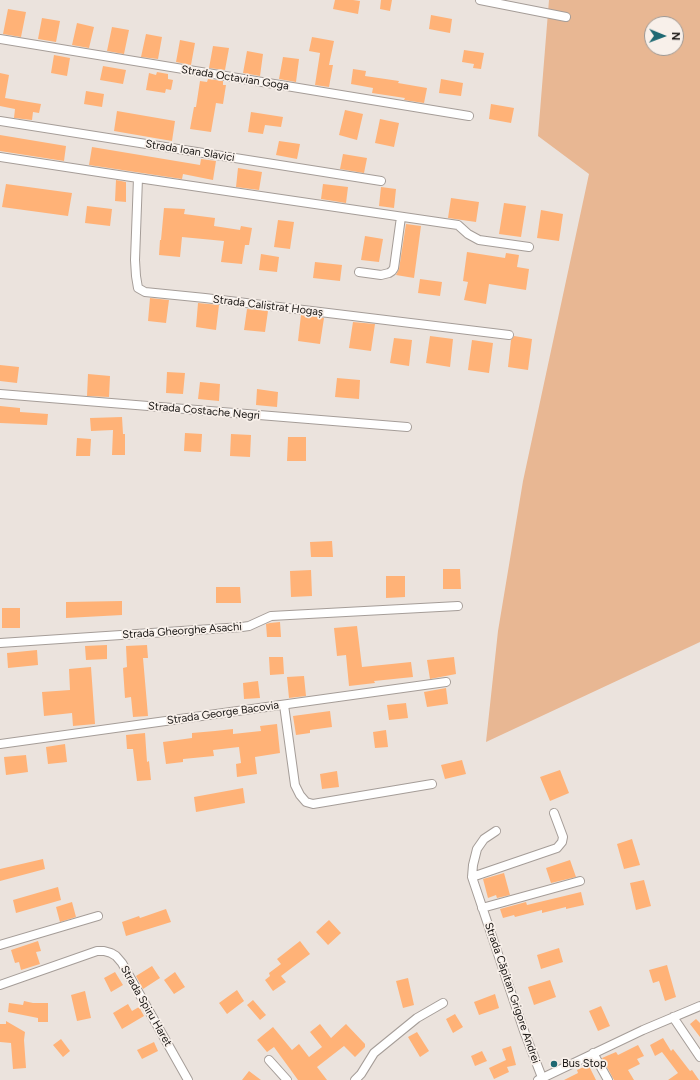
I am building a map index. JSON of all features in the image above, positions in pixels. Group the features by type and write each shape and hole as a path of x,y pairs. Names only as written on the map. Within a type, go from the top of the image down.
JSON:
{"street":[{"path":"480,0 566,18"},
{"name":"Strada Octavian Goga","path":"0,39 469,116"},
{"name":"Strada Ioan Slavici","path":"0,121 381,181"},
{"path":"0,157 458,225 468,234 479,240 529,248"},
{"name":"Strada Calistrat Hogaș","path":"138,178 135,260 138,288 145,292 509,335"},
{"path":"359,272 381,275 392,271 394,268 401,217"},
{"name":"Strada Costache Negri","path":"0,394 407,427"},
{"name":"Strada Gheorghe Asachi","path":"0,642 242,627 250,626 271,616 458,606"},
{"name":"Strada George Bacovia","path":"0,744 446,682"},
{"path":"284,705 295,785 300,795 306,802 313,804 432,784"},
{"path":"472,877 557,848 562,842 563,837 554,813"},
{"name":"Strada Căpitan Grigore Andrei","path":"496,831 484,839 477,849 472,877 541,1079 593,1053 700,1006"},
{"name":"Strada Căpitan Grigore Andrei","path":"482,908 580,881"},
{"path":"0,945 98,916"},
{"name":"Strada Spiru Haret","path":"0,985 97,951 111,953 116,956 122,964 188,1080"},
{"path":"355,1080 361,1074 374,1053 417,1018 443,1003"},
{"path":"673,1017 700,1057"},
{"path":"593,1053 608,1080"},
{"path":"269,1060 287,1080"}],"shaded area":[{"path":"549,0 700,0 700,642 486,742 498,631 523,481 589,174 538,136"}],"building":[{"path":"335,0 360,1 358,14 333,9"},
{"path":"381,0 392,0 390,11 380,9"},
{"path":"8,9 26,12 21,37 3,34"},
{"path":"431,15 452,19 450,33 429,29"},
{"path":"42,18 60,21 56,42 38,39"},
{"path":"77,23 94,27 89,48 72,45"},
{"path":"112,27 129,30 124,54 107,51"},
{"path":"146,34 162,37 158,59 141,57"},
{"path":"312,37 334,41 329,65 333,65 329,87 315,85 320,53 309,51"},
{"path":"180,40 195,43 191,65 176,62"},
{"path":"213,46 229,48 225,70 209,68"},
{"path":"464,50 484,53 481,69 473,68 474,64 462,62"},
{"path":"247,51 263,54 260,76 243,73"},
{"path":"54,55 70,58 67,76 51,73"},
{"path":"283,57 299,59 296,82 279,79"},
{"path":"103,66 126,70 123,84 100,80"},
{"path":"353,69 366,71 365,76 399,81 398,83 427,88 424,103 404,100 405,98 372,93 373,88 351,84"},
{"path":"157,72 168,74 168,79 173,80 171,90 166,89 165,93 146,90 149,73 156,75"},
{"path":"0,73 9,75 5,98 41,104 39,113 33,112 32,120 14,118 15,109 0,106"},
{"path":"208,79 223,81 223,85 226,85 223,104 216,103 211,132 190,129 194,107 196,107 200,81 207,82"},
{"path":"441,79 463,83 461,96 439,93"},
{"path":"86,91 104,94 102,107 84,104"},
{"path":"491,104 514,108 511,123 489,119"},
{"path":"345,110 363,114 357,140 339,135"},
{"path":"117,111 175,121 172,141 114,131"},
{"path":"251,112 283,117 281,127 265,125 263,134 248,132"},
{"path":"380,119 399,123 394,147 375,143"},
{"path":"0,135 66,146 64,161 0,151"},
{"path":"279,141 300,144 297,159 276,155"},
{"path":"92,147 200,165 201,159 216,161 213,180 183,174 182,179 89,165"},
{"path":"343,154 367,158 364,173 340,169"},
{"path":"238,168 262,172 259,190 236,187"},
{"path":"116,180 126,182 126,202 115,201"},
{"path":"6,184 72,193 68,216 2,207"},
{"path":"323,184 348,187 346,203 321,199"},
{"path":"381,187 396,189 394,208 379,206"},
{"path":"451,198 479,202 476,222 448,218"},
{"path":"504,203 526,206 521,237 499,234"},
{"path":"87,206 112,209 110,226 85,223"},
{"path":"164,208 185,209 184,214 215,218 214,226 240,230 241,226 252,228 249,245 245,245 242,264 221,262 224,241 182,237 180,257 159,255"},
{"path":"541,210 563,214 559,241 537,238"},
{"path":"278,220 294,222 290,249 274,247"},
{"path":"406,224 421,226 414,278 396,275 399,269"},
{"path":"365,236 383,239 379,262 361,260"},
{"path":"467,252 505,258 506,253 519,255 517,267 529,269 526,290 489,284 486,304 464,300 468,282 463,281"},
{"path":"261,254 279,257 277,272 259,270"},
{"path":"315,262 342,265 340,281 313,278"},
{"path":"420,279 442,282 440,296 418,293"},
{"path":"150,298 169,300 166,323 148,321"},
{"path":"198,303 219,305 216,330 196,327"},
{"path":"247,309 268,311 265,332 244,330"},
{"path":"301,315 324,318 320,344 298,341"},
{"path":"353,322 375,324 371,351 349,348"},
{"path":"430,336 453,339 450,367 426,363"},
{"path":"514,336 532,339 528,370 508,367 511,340"},
{"path":"394,338 412,340 409,366 390,363"},
{"path":"472,340 493,343 489,373 468,370"},
{"path":"0,365 19,367 17,383 0,381"},
{"path":"167,372 185,373 183,394 166,393"},
{"path":"88,374 110,376 109,397 87,396"},
{"path":"337,378 360,380 359,399 335,397"},
{"path":"200,382 220,384 219,401 198,399"},
{"path":"257,389 278,392 277,407 256,405"},
{"path":"0,406 20,408 20,412 48,414 47,425 0,423"},
{"path":"122,417 123,434 125,434 125,455 112,455 113,430 91,431 90,418"},
{"path":"185,433 202,434 201,452 184,451"},
{"path":"231,434 251,435 250,457 230,456"},
{"path":"288,437 306,437 306,461 287,461"},
{"path":"77,438 91,439 90,456 76,456"},
{"path":"332,541 333,557 311,557 310,542"},
{"path":"443,569 460,569 461,589 443,589"},
{"path":"311,570 312,596 291,597 290,571"},
{"path":"386,576 405,576 405,597 386,598"},
{"path":"216,587 240,587 241,603 216,603"},
{"path":"122,601 122,615 66,618 66,602"},
{"path":"2,608 20,608 20,628 2,628"},
{"path":"280,622 281,637 267,637 266,624"},
{"path":"357,626 362,667 411,662 413,677 374,681 375,683 349,686 346,655 337,656 334,628"},
{"path":"107,645 107,659 86,660 85,646"},
{"path":"147,645 148,658 143,658 148,716 133,717 131,697 125,698 123,668 127,667 126,646"},
{"path":"37,650 38,665 8,668 7,653"},
{"path":"269,657 283,657 284,674 270,675"},
{"path":"454,657 456,674 430,679 427,660"},
{"path":"91,667 95,724 73,726 72,713 44,716 42,692 70,690 69,669"},
{"path":"304,676 306,696 289,698 287,677"},
{"path":"258,681 260,698 244,699 243,683"},
{"path":"446,688 448,704 427,707 424,692"},
{"path":"406,703 408,718 389,720 387,705"},
{"path":"330,711 332,727 310,730 310,733 296,735 293,716"},
{"path":"277,724 280,753 255,757 257,774 237,777 236,764 241,763 239,747 213,750 214,756 183,759 183,762 166,764 163,742 192,738 192,733 233,729 233,734 261,731 260,726"},
{"path":"386,730 388,747 375,748 373,732"},
{"path":"145,733 147,762 149,761 151,780 137,781 133,749 127,749 126,735"},
{"path":"65,744 67,762 48,764 46,747"},
{"path":"26,755 28,772 6,775 4,757"},
{"path":"462,760 466,774 445,779 441,765"},
{"path":"560,770 569,793 550,801 540,777"},
{"path":"337,771 339,787 322,789 320,774"},
{"path":"243,788 245,803 196,812 194,797"},
{"path":"632,839 640,865 624,869 617,844"},
{"path":"43,859 45,869 0,881 0,869"},
{"path":"570,860 576,877 551,883 546,868"},
{"path":"504,873 510,895 497,898 496,895 488,898 483,879"},
{"path":"644,880 651,906 636,910 630,883"},
{"path":"58,887 61,900 16,913 13,900"},
{"path":"581,892 584,905 566,909 566,907 542,913 542,910 515,917 514,915 503,918 500,909 526,902 527,905"},
{"path":"72,902 76,917 60,922 56,907"},
{"path":"166,909 171,922 126,936 122,922 139,916 140,918"},
{"path":"329,920 341,933 328,945 316,932"},
{"path":"38,941 41,951 36,952 40,964 21,970 19,962 15,963 11,950"},
{"path":"300,941 310,954 281,976 286,982 273,991 265,980 270,976 269,973 281,964 277,959"},
{"path":"559,948 563,962 541,969 537,955"},
{"path":"667,965 676,997 665,1001 659,981 653,983 649,970"},
{"path":"152,966 160,978 143,989 136,976"},
{"path":"115,972 123,985 111,992 104,978"},
{"path":"175,972 185,987 174,994 164,980"},
{"path":"408,978 414,1005 403,1008 396,981"},
{"path":"550,980 556,997 534,1005 528,987"},
{"path":"237,990 244,1001 227,1014 219,1003"},
{"path":"85,991 91,1018 77,1021 71,995"},
{"path":"495,994 499,1008 479,1015 474,1002"},
{"path":"253,1000 266,1015 260,1020 247,1005"},
{"path":"24,1001 33,1003 48,1003 48,1022 38,1022 38,1018 8,1012 9,1003 23,1005"},
{"path":"128,1004 132,1011 139,1007 144,1016 122,1029 113,1013"},
{"path":"601,1006 610,1026 598,1031 589,1011"},
{"path":"455,1014 463,1027 453,1033 446,1019"},
{"path":"696,1019 700,1023 700,1037 690,1024"},
{"path":"6,1021 25,1032 24,1040 26,1068 13,1069 11,1043 0,1042 0,1024 6,1024"},
{"path":"320,1024 331,1038 346,1024 365,1044 365,1047 355,1057 344,1046 317,1067 327,1080 298,1080 274,1047 267,1052 257,1040 273,1027 292,1050 299,1044 309,1057 322,1047 310,1032"},
{"path":"417,1032 429,1051 420,1057 408,1037"},
{"path":"663,1038 671,1051 673,1049 699,1080 668,1080 678,1073 662,1052 655,1056 650,1045"},
{"path":"61,1039 70,1051 63,1057 53,1045"},
{"path":"154,1042 158,1051 142,1059 137,1050"},
{"path":"638,1045 644,1056 637,1059 640,1064 628,1070 634,1080 614,1080 602,1058 616,1052 618,1055"},
{"path":"511,1046 516,1065 507,1067 509,1072 494,1079 489,1068 506,1060 502,1049"},
{"path":"482,1051 487,1061 475,1066 471,1056"},
{"path":"589,1066 596,1080 564,1080 578,1073 577,1070"},
{"path":"249,1071 261,1080 242,1080"}],"place":[{"name":"Bus Stop","path":"554,1064"}]}
